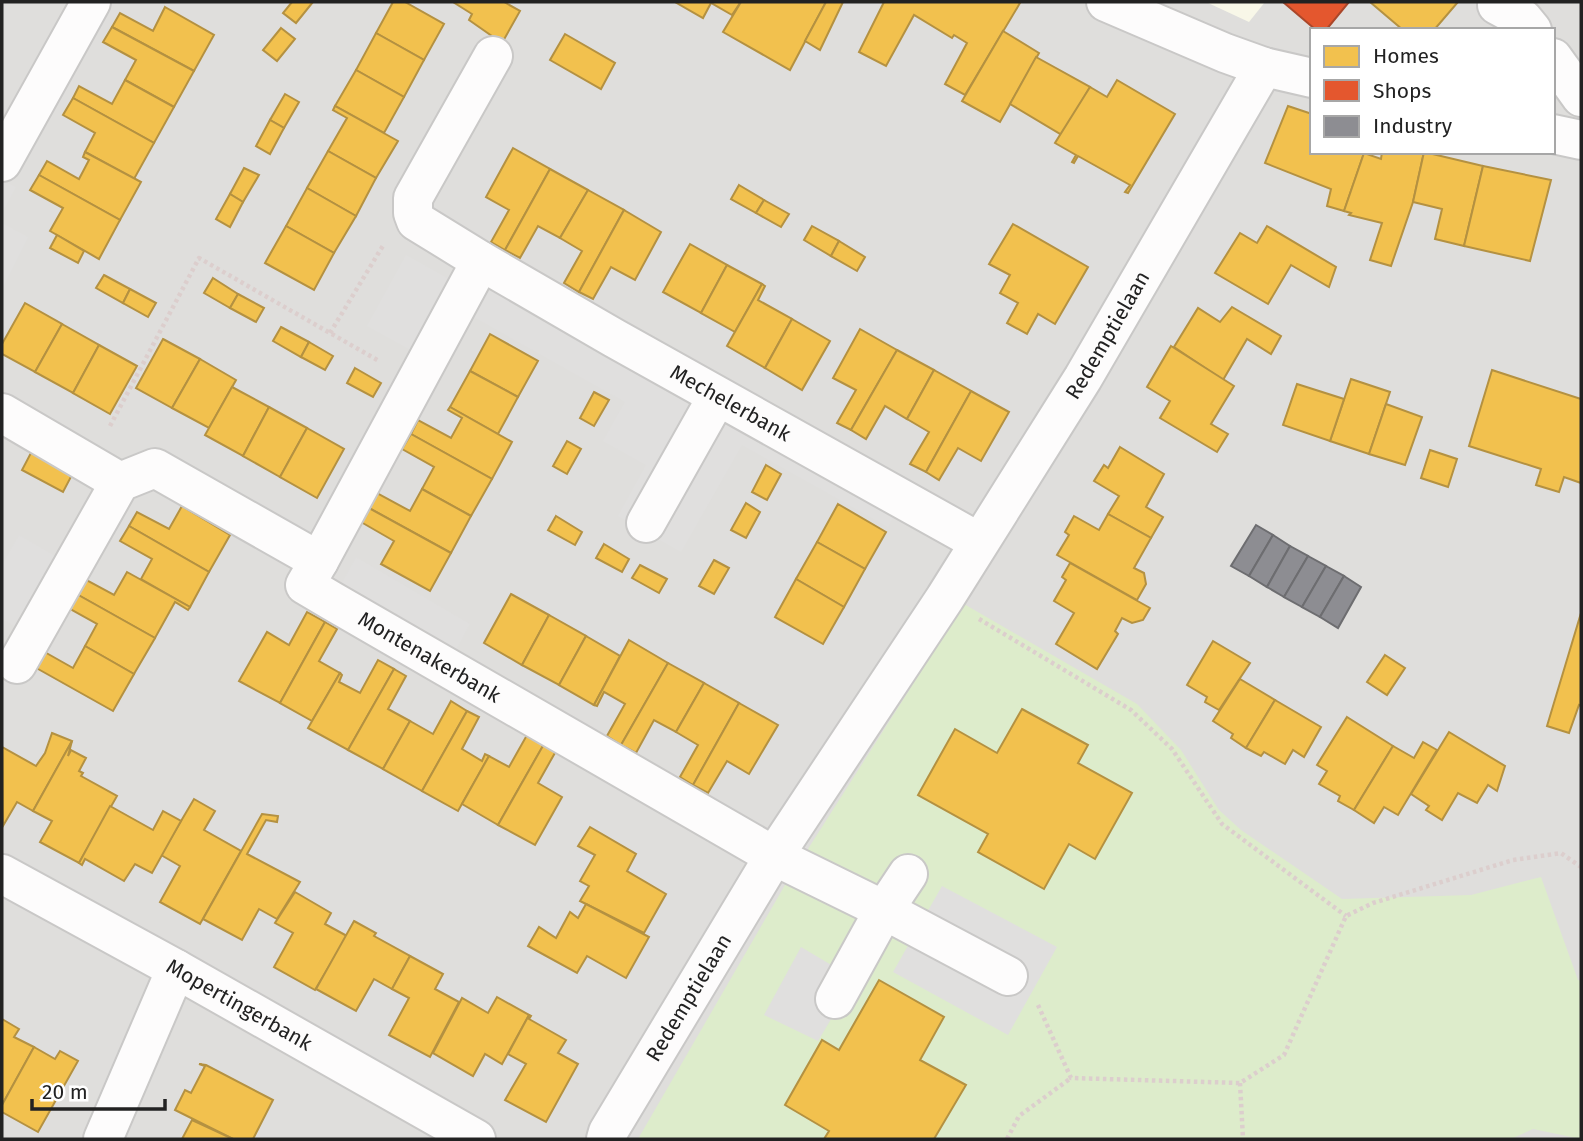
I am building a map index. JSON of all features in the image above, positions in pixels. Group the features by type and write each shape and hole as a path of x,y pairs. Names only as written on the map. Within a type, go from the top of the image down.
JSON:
{"street":[{"path":"2,162 90,2"},
{"path":"1106,2 1225,53 1264,67 1310,78"},
{"path":"1491,12 1523,19 1530,28"},
{"path":"413,213 413,198 493,56"},
{"path":"1555,61 1581,97"},
{"name":"Redemptielaan","path":"606,1139 774,856 945,598 1083,378 1264,67"},
{"path":"1555,134 1581,140"},
{"name":"Mechelerbank","path":"413,213 422,226 481,261 716,397 979,542"},
{"path":"2,413 105,473 155,468 319,561 481,261"},
{"path":"646,523 716,397"},
{"path":"17,664 105,473"},
{"name":"Montenakerbank","path":"319,561 305,585 774,856"},
{"path":"774,856 884,910 1008,976"},
{"name":"Mopertingerbank","path":"2,874 476,1139"},
{"path":"835,999 884,910 908,874"},
{"path":"103,1139 176,969"}],"path":[{"path":"330,333 401,215 413,213"},
{"path":"105,473 199,258 415,381"},
{"path":"945,598 1131,710 1172,749 1222,824 1346,916"},
{"path":"1007,1139 1019,1116 1071,1078 1240,1083 1284,1055 1346,916 1373,903 1513,860 1561,853 1581,867"},
{"path":"1008,976 1034,994 1071,1078"},
{"path":"1240,1083 1243,1139"}],"shaded area":[{"path":"2,2 1581,2 1581,1139 2,1139"},
{"path":"1206,2 1265,2 1249,22"},
{"path":"2,180 16,187 2,213"},
{"path":"2,223 28,237 2,289"},
{"path":"406,255 465,288 481,261 903,499 888,527 742,445 681,552 618,516 646,465 603,441 625,402 456,307 427,359 367,326"},
{"path":"19,535 72,566 32,636 2,619 2,564"},
{"path":"356,557 470,624 447,667 332,601"},
{"path":"942,886 1057,947 1008,1035 893,972"},
{"path":"801,947 855,979 818,1041 764,1015"}],"green space":[{"path":"964,604 1137,704 1181,750 1219,810 1241,830 1342,899 1471,895 1541,877 1578,980 1581,981 1581,1139 1533,1129 1511,1139 638,1139 785,885"}],"building: Homes":[{"path":"292,2 313,2 296,23 283,13"},
{"path":"393,2 405,2 444,24 424,60 376,33"},
{"path":"453,2 504,2 520,11 502,43 469,20 472,14"},
{"path":"675,2 740,3 732,15 711,3 703,18"},
{"path":"741,2 826,2 790,70 723,32"},
{"path":"826,2 843,2 820,50 805,41"},
{"path":"884,2 1020,3 965,95 945,84 967,43 954,35 952,38 914,15 886,66 859,52"},
{"path":"1370,2 1458,2 1436,28 1401,28"},
{"path":"165,7 214,35 194,71 112,27 120,13 153,31"},
{"path":"112,27 194,71 174,107 125,80 136,60 103,42"},
{"path":"281,28 295,39 277,61 263,50"},
{"path":"1003,31 1039,53 1000,122 962,101"},
{"path":"376,33 424,60 404,97 356,70"},
{"path":"565,34 615,63 601,89 550,60"},
{"path":"1036,57 1090,87 1062,135 1010,104"},
{"path":"356,70 404,97 384,133 335,106"},
{"path":"125,80 174,107 154,143 73,98 79,86 112,104"},
{"path":"1117,80 1175,114 1128,193 1125,192 1130,185 1078,156 1074,163 1072,162 1076,155 1055,143 1090,87 1107,97"},
{"path":"285,94 299,102 284,128 270,120"},
{"path":"73,98 154,143 134,179 85,152 95,133 63,115"},
{"path":"335,106 398,141 376,178 328,151 347,118 333,110"},
{"path":"1288,106 1310,113 1310,154 1364,154 1344,211 1327,206 1331,189 1265,163"},
{"path":"270,120 284,128 270,154 256,146"},
{"path":"513,148 550,169 505,250 491,242 509,210 486,197"},
{"path":"328,151 376,178 356,216 307,188"},
{"path":"85,152 141,182 120,220 39,175 47,161 79,179 89,160 83,157"},
{"path":"1364,154 1381,159 1382,154 1424,154 1413,202 1391,266 1370,260 1382,223 1349,215 1351,213 1344,211"},
{"path":"1424,154 1483,166 1464,246 1435,239 1442,209 1413,202"},
{"path":"1483,166 1551,180 1530,261 1464,246"},
{"path":"244,168 259,175 243,202 230,194"},
{"path":"550,169 588,190 560,238 538,226 520,258 505,250"},
{"path":"39,175 120,220 99,259 50,231 63,208 30,190"},
{"path":"739,185 764,200 756,213 731,199"},
{"path":"307,188 356,216 334,253 286,226"},
{"path":"588,190 624,210 579,292 564,283 582,251 560,238"},
{"path":"230,194 243,202 230,227 216,219"},
{"path":"764,200 789,214 781,227 756,213"},
{"path":"624,210 661,232 635,280 611,267 593,299 579,292"},
{"path":"1013,224 1088,267 1055,324 1038,314 1027,334 1007,323 1018,303 1000,293 1010,275 989,264"},
{"path":"286,226 334,253 314,290 265,263"},
{"path":"812,226 839,241 831,256 804,240"},
{"path":"1267,226 1336,267 1329,287 1291,265 1268,304 1215,273 1240,233 1257,243"},
{"path":"57,235 84,251 78,263 50,248"},
{"path":"839,241 865,257 857,271 831,256"},
{"path":"690,244 727,265 701,313 663,292"},
{"path":"727,265 762,284 735,332 701,313"},
{"path":"104,275 130,289 123,303 96,288"},
{"path":"213,278 238,294 230,308 204,293"},
{"path":"762,284 765,286 758,300 792,319 765,368 727,346"},
{"path":"130,289 156,303 148,317 123,303"},
{"path":"238,294 264,308 256,322 230,308"},
{"path":"25,303 62,324 35,372 2,354 2,344"},
{"path":"1232,307 1281,336 1271,354 1247,339 1223,380 1174,347 1198,308 1220,322"},
{"path":"792,319 830,341 802,390 765,368"},
{"path":"62,324 99,345 73,393 35,372"},
{"path":"281,327 309,342 301,357 273,341"},
{"path":"860,329 897,350 851,430 837,423 856,390 833,378"},
{"path":"490,334 538,361 518,397 470,371"},
{"path":"163,339 200,359 172,408 136,388"},
{"path":"309,342 333,356 325,370 301,357"},
{"path":"99,345 137,366 110,414 73,393"},
{"path":"1171,346 1234,386 1211,424 1228,434 1217,452 1160,418 1170,401 1147,387"},
{"path":"897,350 934,370 907,419 885,406 866,439 851,430"},
{"path":"200,359 236,380 209,428 172,408"},
{"path":"355,368 381,383 373,397 347,383"},
{"path":"934,370 971,391 926,472 910,464 929,432 907,419"},
{"path":"1492,370 1581,399 1581,483 1564,477 1559,492 1536,485 1541,469 1469,446"},
{"path":"470,371 518,397 498,434 450,407"},
{"path":"1351,379 1390,392 1369,454 1330,441"},
{"path":"1297,384 1344,399 1330,441 1283,425"},
{"path":"232,387 269,407 243,456 205,435"},
{"path":"971,391 1009,412 981,461 958,448 939,480 926,472"},
{"path":"594,392 609,400 594,426 580,418"},
{"path":"1386,404 1422,417 1405,465 1369,454"},
{"path":"269,407 307,428 280,477 243,456"},
{"path":"450,407 512,442 492,479 411,434 418,420 451,438 462,418 448,410"},
{"path":"307,428 344,449 317,498 280,477"},
{"path":"411,434 492,479 471,516 422,489 434,467 402,449"},
{"path":"567,441 581,449 567,474 553,466"},
{"path":"1120,447 1164,474 1146,507 1163,517 1151,538 1108,514 1119,496 1094,481 1104,465 1108,468"},
{"path":"33,449 74,471 63,492 22,470"},
{"path":"1430,450 1457,459 1448,487 1421,478"},
{"path":"766,465 781,474 767,500 752,492"},
{"path":"422,489 471,516 451,553 369,508 377,493 410,511"},
{"path":"746,503 760,512 746,538 731,530"},
{"path":"838,504 886,532 865,569 817,542"},
{"path":"182,506 230,535 209,572 129,526 137,512 169,529"},
{"path":"369,508 451,553 430,591 381,564 394,541 361,522"},
{"path":"1108,514 1151,538 1134,568 1144,573 1146,584 1137,600 1057,555 1069,535 1065,532 1074,516 1099,530"},
{"path":"556,516 582,532 575,545 548,530"},
{"path":"129,526 209,572 190,607 141,579 152,559 120,541"},
{"path":"817,542 865,569 844,607 796,579"},
{"path":"604,544 629,559 622,572 596,558"},
{"path":"714,560 729,568 714,594 699,586"},
{"path":"1070,563 1150,608 1143,620 1132,623 1122,618 1115,631 1118,634 1097,669 1056,644 1074,613 1054,601 1066,580 1062,577"},
{"path":"640,565 667,579 659,593 632,578"},
{"path":"127,572 190,607 188,610 175,602 155,638 73,592 81,577 114,595"},
{"path":"796,579 844,607 823,644 775,617"},
{"path":"73,592 155,638 134,674 85,646 97,624 65,606"},
{"path":"511,594 549,615 522,665 484,643"},
{"path":"307,612 325,622 280,703 239,681 267,632 289,645"},
{"path":"1581,613 1581,706 1579,705 1569,733 1547,726"},
{"path":"549,615 586,636 559,685 522,665"},
{"path":"325,622 337,629 319,661 340,673 312,721 280,703"},
{"path":"586,636 620,656 594,705 559,685"},
{"path":"629,640 668,663 621,745 607,736 625,704 604,692 597,706 594,705"},
{"path":"1213,641 1250,663 1219,710 1205,702 1207,697 1187,685"},
{"path":"85,646 134,674 113,711 31,665 41,650 73,668"},
{"path":"1385,655 1405,668 1387,695 1367,682"},
{"path":"378,660 394,669 348,750 308,728 340,673 342,675 339,682 360,693"},
{"path":"668,663 704,683 676,732 654,720 636,753 621,745"},
{"path":"394,669 406,676 388,709 410,721 383,769 348,750"},
{"path":"1240,679 1275,700 1246,748 1231,738 1233,734 1213,721"},
{"path":"704,683 739,703 693,785 680,777 698,745 676,732"},
{"path":"1275,700 1321,727 1304,757 1293,750 1285,764 1264,752 1261,756 1246,748"},
{"path":"451,701 467,711 422,791 383,769 410,721 433,734"},
{"path":"739,703 778,725 749,774 727,761 708,793 693,785"},
{"path":"1022,709 1088,745 1078,763 1132,793 1095,859 1069,844 1044,889 978,852 988,834 918,795 955,729 997,753"},
{"path":"467,711 479,717 462,749 482,761 485,754 489,756 458,811 422,791"},
{"path":"1347,717 1393,746 1354,810 1338,801 1340,796 1319,784 1327,771 1317,765"},
{"path":"1449,732 1505,766 1497,791 1488,785 1477,803 1458,793 1442,820 1426,810 1429,806 1411,794"},
{"path":"52,733 72,741 33,811 17,802 3,826 2,747 36,766 45,753"},
{"path":"527,735 544,744 498,825 462,804 489,756 509,767"},
{"path":"72,741 68,756 71,750 86,758 79,771 83,773 81,776 117,796 79,863 40,842 52,821 33,811"},
{"path":"1423,742 1437,750 1398,815 1384,807 1374,823 1354,810 1393,746 1414,758"},
{"path":"544,744 556,751 538,783 562,797 535,845 498,825"},
{"path":"194,799 215,811 204,830 241,851 200,924 160,902 180,866 161,855"},
{"path":"110,806 153,830 163,811 181,821 152,873 135,864 124,881 85,859 82,865 79,863"},
{"path":"262,814 278,816 277,822 266,820 247,854 300,882 277,919 259,909 242,940 203,919"},
{"path":"590,827 636,854 627,871 666,894 644,933 580,901 589,886 580,881 595,855 578,846"},
{"path":"295,892 331,913 325,924 347,936 315,990 274,967 293,933 275,923"},
{"path":"586,904 649,937 626,978 587,956 577,973 528,946 539,927 556,938 570,912 578,918"},
{"path":"354,921 376,933 374,936 410,956 392,989 374,979 356,1011 316,989"},
{"path":"410,956 443,974 435,989 459,1002 430,1057 389,1035 409,998 392,989"},
{"path":"879,980 944,1017 920,1060 966,1085 934,1139 824,1139 829,1131 785,1105 822,1040 839,1050"},
{"path":"497,997 529,1015 502,1064 485,1054 473,1076 433,1053 462,998 488,1013"},
{"path":"529,1015 529,1019 566,1040 558,1053 578,1064 546,1122 505,1100 526,1064 508,1054"},
{"path":"2,1019 19,1029 14,1037 34,1047 2,1105"},
{"path":"34,1047 55,1059 60,1051 78,1061 38,1132 2,1112 2,1105"},
{"path":"199,1064 206,1065 273,1100 253,1139 233,1139 175,1110 185,1090 191,1093 205,1066"},
{"path":"192,1120 233,1139 182,1139"}],"building: Shops":[{"path":"1283,2 1349,2 1328,28 1314,28"}],"building: Industry":[{"path":"1256,525 1273,535 1249,576 1231,566"},
{"path":"1273,535 1290,546 1267,587 1249,576"},
{"path":"1290,546 1308,556 1284,597 1267,587"},
{"path":"1308,556 1326,566 1302,607 1284,597"},
{"path":"1326,566 1344,576 1320,617 1302,607"},
{"path":"1344,576 1361,587 1338,628 1320,617"}]}
